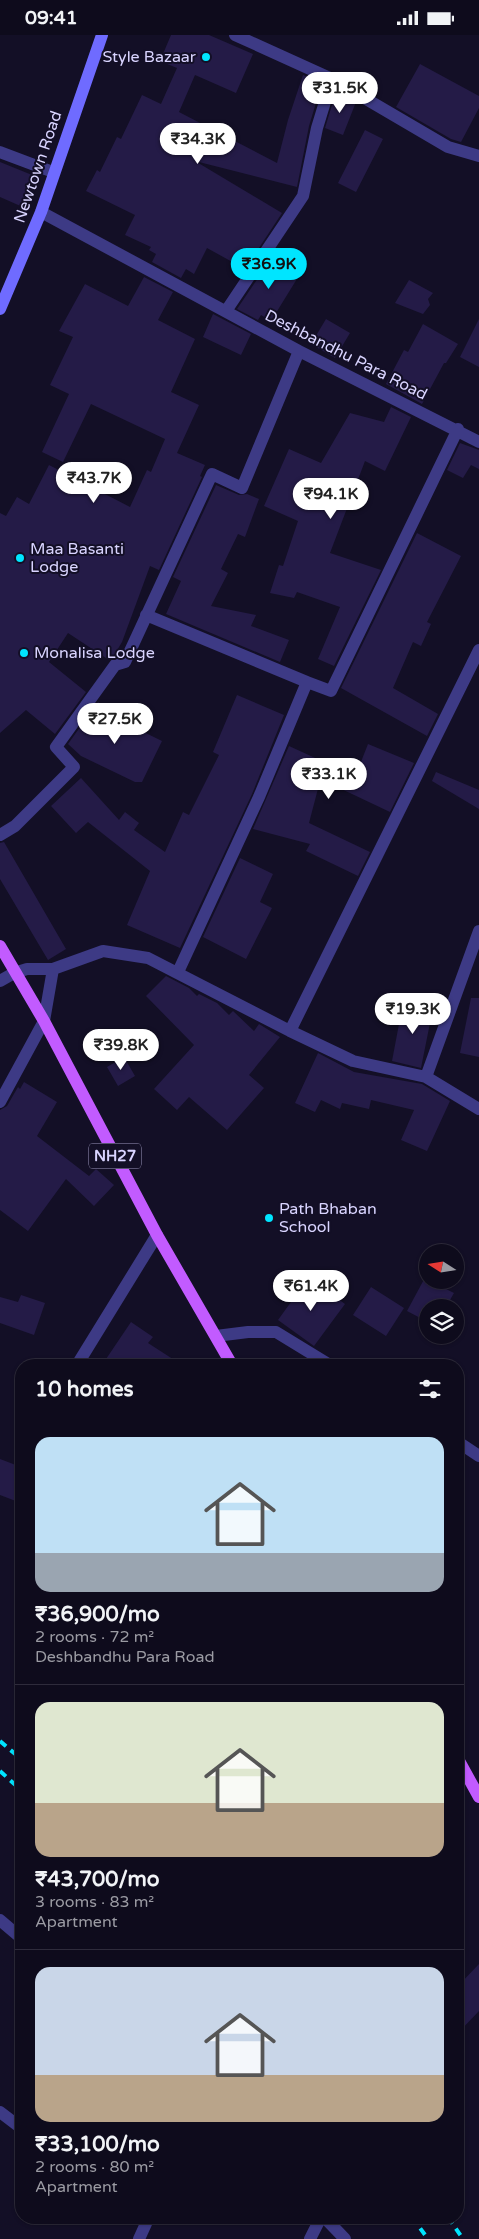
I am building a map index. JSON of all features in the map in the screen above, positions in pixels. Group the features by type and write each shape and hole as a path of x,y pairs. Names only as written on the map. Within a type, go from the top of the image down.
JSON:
{"main road":[{"name":"NH27","path":"0,946 14,973 44,1021 157,1235 229,1359"},
{"path":"464,1770 479,1797"}],"street":[{"name":"Newtown Road","path":"0,309 41,212 53,172 102,35"},
{"path":"235,35 332,79 448,147 479,156"},
{"path":"226,311 303,196 317,128 332,79"},
{"path":"0,152 53,172"},
{"name":"Deshbandhu Para Road","path":"41,212 299,351 479,441"},
{"path":"0,835 15,826 74,767 56,747 114,665 125,663 212,474 242,488 299,351"},
{"path":"146,615 331,691 458,429"},
{"path":"290,1031 479,650"},
{"path":"178,972 259,797 307,682"},
{"path":"426,1077 479,931"},
{"path":"0,981 14,973 32,967 54,969 103,951 148,958 352,1061 426,1077 479,1109"},
{"path":"0,1102 44,1021 54,969"},
{"path":"81,1359 157,1235"},
{"path":"216,1336 248,1331 276,1332 320,1359"},
{"path":"464,1446 479,1455"},
{"path":"0,1920 15,1932"},
{"path":"0,2112 15,2123"},
{"path":"140,2239 146,2224"},
{"path":"310,2239 319,2224"},
{"path":"330,2224 345,2239"}],"building":[{"path":"171,35 209,35 253,54 236,93 195,75 179,112 277,163 288,120 303,75 322,83 309,126 297,187 195,161 282,213 245,269 207,248 194,274 186,269 181,278 152,262 156,254 149,250 151,247 125,235 135,215 86,191 97,170 100,172 117,137 121,139 142,95 161,104 177,68 160,61"},
{"path":"420,64 479,96 479,108 461,142 451,139 396,107"},
{"path":"336,92 356,102 343,135 325,128"},
{"path":"365,130 383,139 356,192 338,183"},
{"path":"0,162 37,177 25,208 0,197"},
{"path":"273,256 300,274 271,321 261,315 258,320 237,309"},
{"path":"144,277 173,292 158,320 195,339 171,392 199,405 177,453 205,465 200,476 202,477 159,570 150,566 122,642 113,657 109,660 68,633 49,662 86,692 55,734 26,710 0,733 0,513 6,516 17,497 29,504 49,465 130,507 147,470 151,472 165,439 91,404 63,462 42,452 69,394 50,385 73,337 59,331 85,284 128,306"},
{"path":"409,280 433,293 428,299 430,305 423,314 395,303"},
{"path":"213,314 251,334 241,355 203,337"},
{"path":"326,319 350,333 335,358 311,344"},
{"path":"479,319 479,367 460,357"},
{"path":"423,324 458,344 446,363 444,363 422,404 386,384 404,350 408,352"},
{"path":"391,407 411,417 385,471 365,461 330,553 381,570 334,666 318,659 340,607 297,592 294,598 270,593 279,565 283,566 298,521 264,506 289,449 321,463 350,413 384,422"},
{"path":"460,443 479,450 479,469 471,465 463,478 447,470"},
{"path":"216,485 239,495 247,494 259,499 245,537 238,534 221,569 228,573 211,606 256,615 251,626 289,640 280,662 166,614 181,581 173,577"},
{"path":"417,533 461,556 427,622 431,624 421,646 413,642 393,688 438,714 427,736 341,688"},
{"path":"237,695 284,715 252,794 180,948 127,925 150,871 88,822 76,833 51,806 81,778 119,820 125,812 139,823 134,830 165,852 183,812 189,815 219,755 213,752"},
{"path":"98,702 101,704 99,708 113,714 111,716 162,741 142,782 135,782 81,756 68,744"},
{"path":"368,744 414,763 390,812 333,785 332,787 320,781 309,823 370,852 358,876 306,851 310,844 253,829 289,746 348,773 350,768 357,772"},
{"path":"436,772 479,790 479,809 432,781"},
{"path":"4,842 66,949 48,960 0,879 0,843"},
{"path":"240,858 273,874 260,902 272,908 246,959 203,937"},
{"path":"166,976 189,988 197,996 199,994 217,1003 229,1015 233,1011 254,1031 259,1024 280,1037 249,1075 264,1088 227,1130 189,1097 177,1110 154,1089 194,1045 146,996"},
{"path":"471,998 479,998 479,1057 460,1053"},
{"path":"409,1001 433,1008 421,1068 392,1061 399,1024 402,1025"},
{"path":"318,1053 354,1072 422,1084 450,1101 427,1151 401,1140 414,1110 371,1100 369,1109 342,1103 340,1109 321,1100 315,1112 295,1103"},
{"path":"124,1057 135,1076 118,1086 107,1067"},
{"path":"24,1082 57,1102 37,1136 89,1176 96,1169 114,1185 94,1206 66,1179 28,1231 0,1210 0,1110 7,1106 18,1087 20,1089"},
{"path":"309,1277 345,1304 314,1346 278,1320"},
{"path":"371,1287 404,1308 386,1336 353,1315"},
{"path":"419,1289 446,1289 454,1293 451,1299 419,1299 419,1317 407,1311"},
{"path":"21,1295 45,1303 34,1335 0,1323 0,1297 18,1302"},
{"path":"131,1322 153,1337 148,1343 173,1359 106,1359"},
{"path":"0,1459 15,1465 15,1501 0,1495"},
{"path":"479,1964 479,2011 464,2027 464,1980"}],"railway":[{"path":"0,1741 15,1754"},
{"path":"0,1771 15,1785"},
{"path":"417,2224 428,2239"},
{"path":"453,2224 463,2239"}],"place":[{"name":"Style Bazaar","path":"206,57"},
{"name":"Maa Basanti Lodge","path":"20,558"},
{"name":"Monalisa Lodge","path":"24,653"},
{"name":"Path Bhaban School","path":"269,1218"}]}
